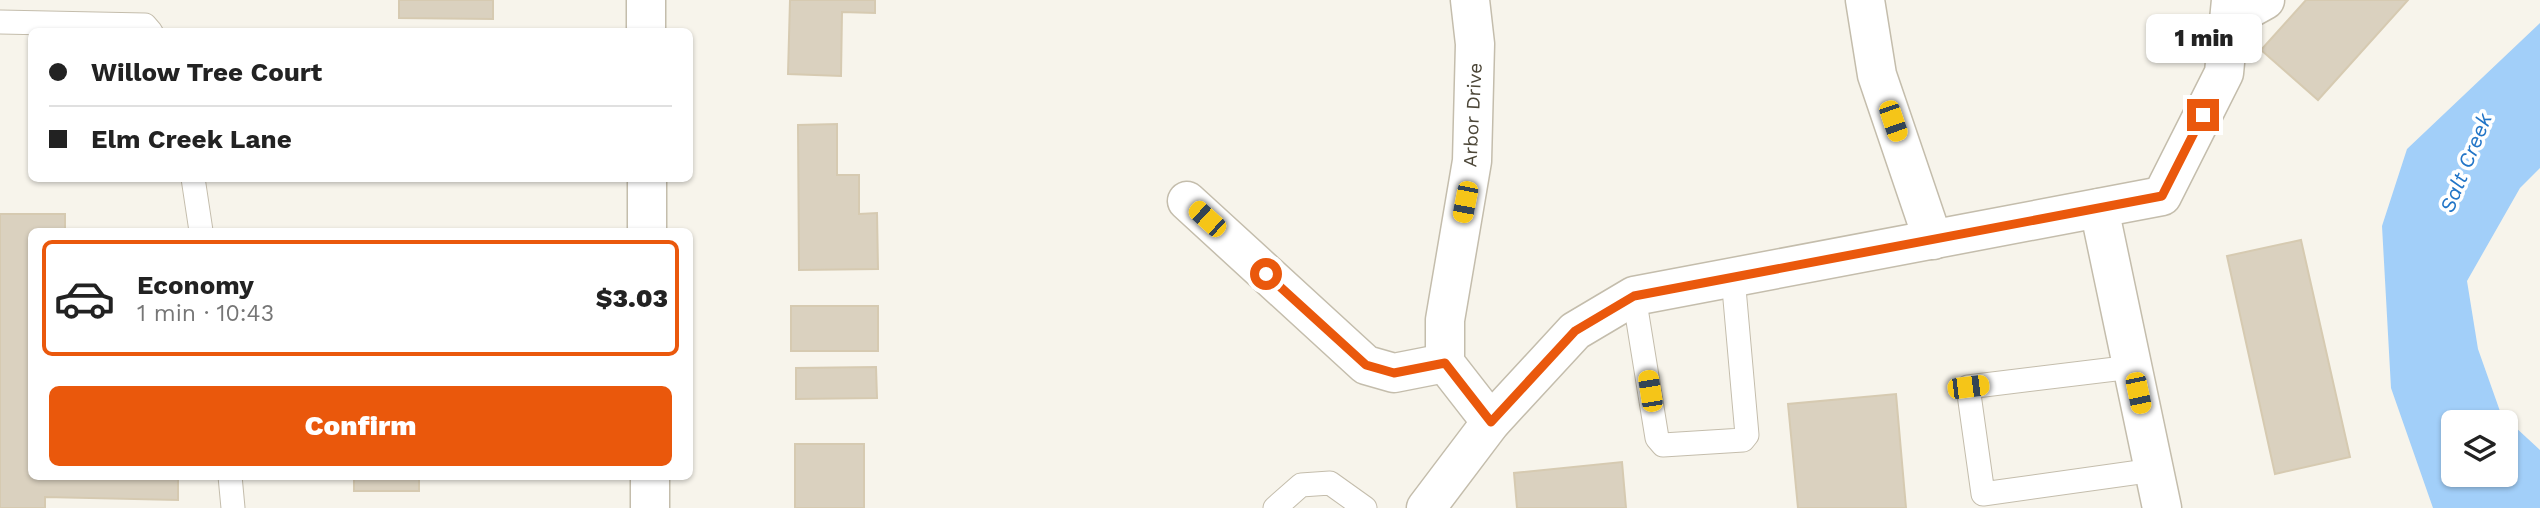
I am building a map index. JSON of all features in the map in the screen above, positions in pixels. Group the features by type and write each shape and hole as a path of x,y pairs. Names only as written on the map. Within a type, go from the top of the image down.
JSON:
{"street":[{"path":"646,0 646,28"},
{"name":"Arbor Drive","path":"1445,363 1445,320 1472,161 1475,44 1469,0"},
{"path":"1865,0 1877,75 1933,240"},
{"path":"1430,506 1491,422 1575,331 1634,296 2162,196 2224,73 2230,10 2265,0"},
{"path":"647,182 647,228"},
{"path":"1187,201 1366,365 1394,373 1445,363 1491,422"},
{"path":"2099,208 2162,508"},
{"path":"650,480 650,508"}],"lane":[{"path":"0,22 145,25 148,28"},
{"path":"194,182 201,228"},
{"path":"1634,296 1657,438 1663,446 1742,440 1747,435 1733,277"},
{"path":"2132,367 1968,387 1983,494 2154,470"},
{"path":"230,480 233,508"},
{"path":"1275,508 1301,485 1330,483 1365,508"}],"water":[{"name":"Salt Creek","path":"2540,23 2540,168 2520,188 2467,281 2478,349 2500,410 2441,410 2441,487 2518,487 2518,430 2540,450 2540,508 2433,508 2391,388 2382,226 2407,149"}],"building":[{"path":"399,0 493,0 493,19 399,18"},
{"path":"790,0 875,0 875,13 842,12 841,76 788,74"},
{"path":"2306,0 2408,0 2318,100 2261,50"},
{"path":"837,124 837,175 859,175 859,214 877,213 878,269 799,270 798,125"},
{"path":"0,214 65,214 65,228 28,228 28,480 178,480 178,500 45,497 45,508 0,508"},
{"path":"2301,240 2350,457 2275,474 2227,256"},
{"path":"791,306 878,306 878,351 791,351"},
{"path":"876,367 877,398 796,399 796,368"},
{"path":"1896,394 1906,508 1798,508 1788,404"},
{"path":"795,444 864,444 864,508 795,508"},
{"path":"1622,462 1626,508 1517,508 1514,473"},
{"path":"354,480 419,480 419,491 354,491"}],"route":[{"path":"1266,274 1366,365 1394,373 1445,363 1491,422 1575,331 1634,296 2162,196 2203,115"}]}
